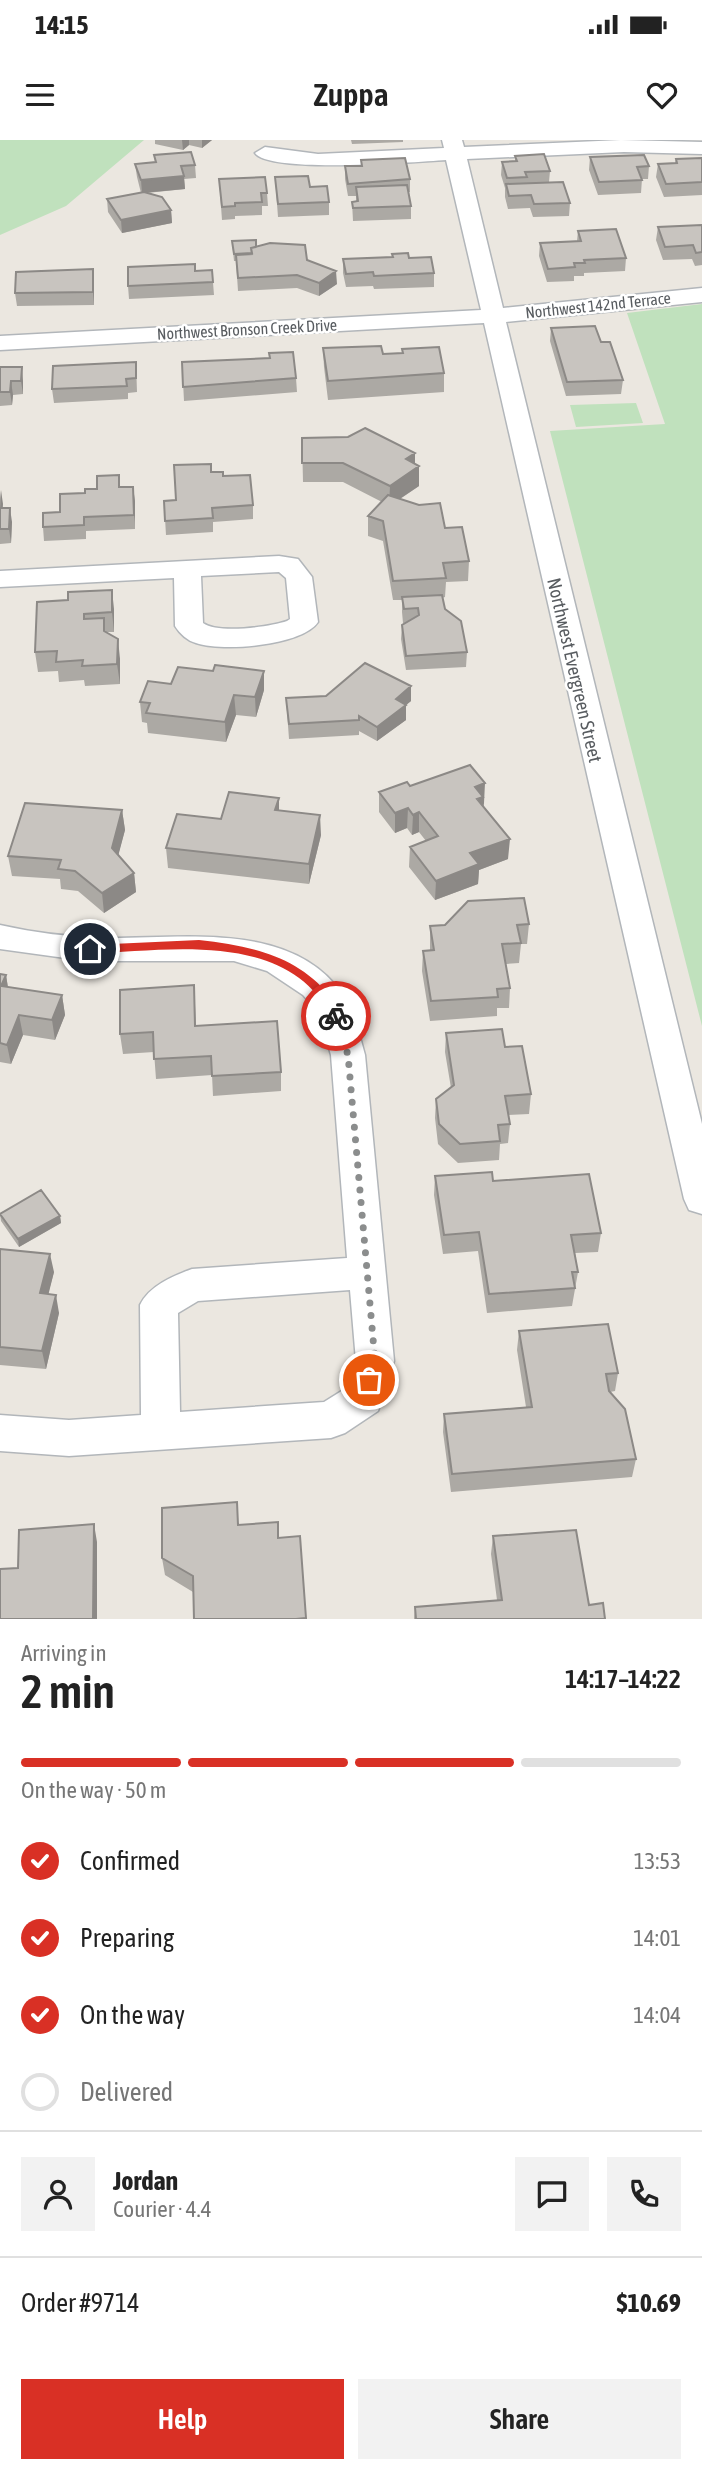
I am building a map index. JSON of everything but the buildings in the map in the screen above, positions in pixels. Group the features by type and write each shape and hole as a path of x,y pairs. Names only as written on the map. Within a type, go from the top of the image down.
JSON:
{"street":[{"path":"265,153 318,160 454,147 702,148"},
{"name":"Northwest Evergreen Street","path":"454,147 524,457 702,1199"},
{"name":"Northwest 142nd Terrace","path":"494,316 702,295"},
{"name":"Northwest Bronson Creek Drive","path":"0,343 494,316"},
{"path":"0,579 187,569 289,565 299,577 304,622 300,628 280,633 202,636 189,626 187,569"},
{"path":"0,937 62,948 117,950 199,945 243,950 281,961 313,984 334,1009 348,1055 375,1361 364,1398 331,1420 69,1438 0,1433"},
{"path":"161,1431 159,1305 192,1285 367,1273"}],"green space":[{"path":"0,140 144,140 66,206 0,235"},
{"path":"702,304 702,1026 550,431 665,424 627,313"},
{"path":"636,403 643,423 576,427 570,405"}],"way so far":[{"path":"336,1016 348,1055 375,1361 369,1380"}],"route":[{"path":"90,949 199,945 243,950 281,961 313,984 334,1009 336,1016"}]}
